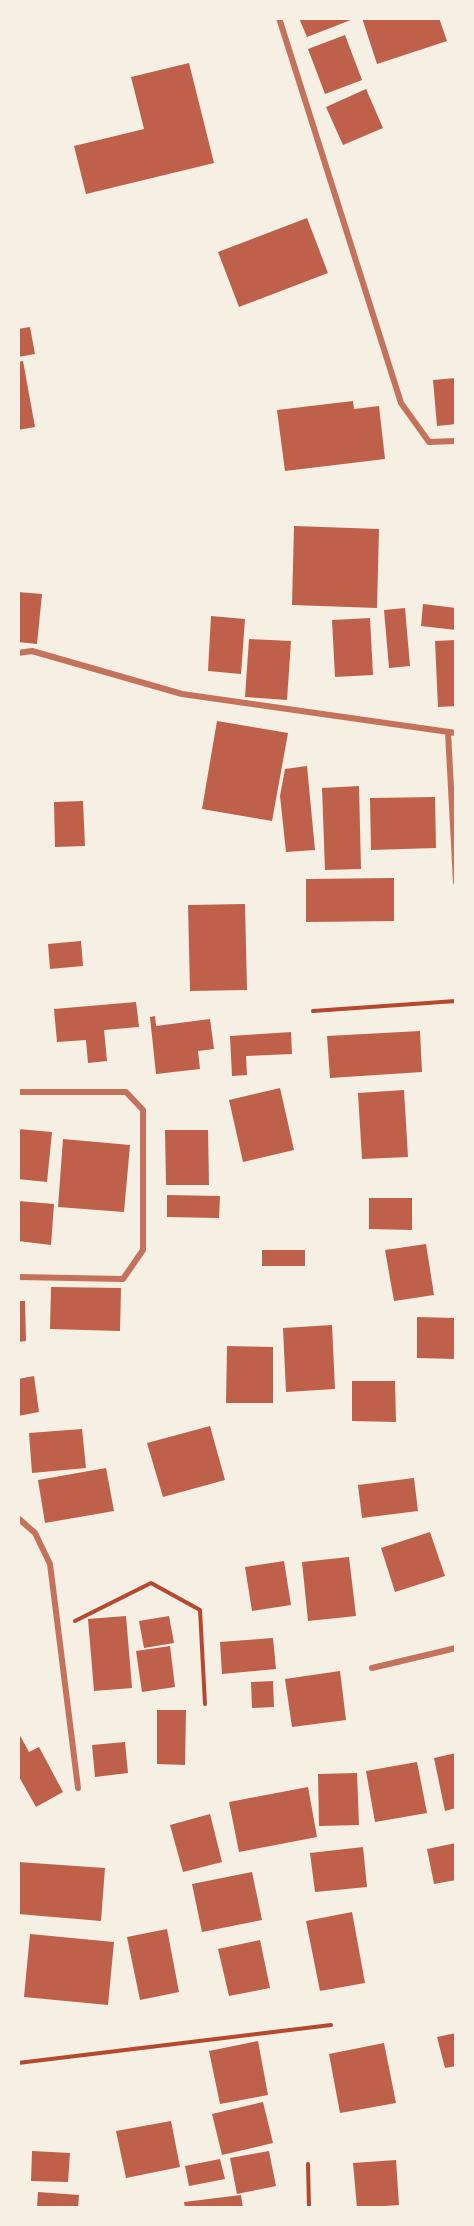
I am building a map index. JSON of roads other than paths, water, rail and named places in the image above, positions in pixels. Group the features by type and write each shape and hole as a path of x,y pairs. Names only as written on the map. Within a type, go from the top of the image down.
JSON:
{"street":[{"path":"279,18 401,403 429,442 456,441"},
{"path":"18,654 32,651 182,694 456,733"},
{"path":"448,732 456,882"},
{"path":"18,1092 126,1092 142,1110 143,1250 123,1279 18,1277"},
{"path":"18,1518 35,1533 50,1564 78,1788"},
{"path":"372,1668 456,1648"}]}
